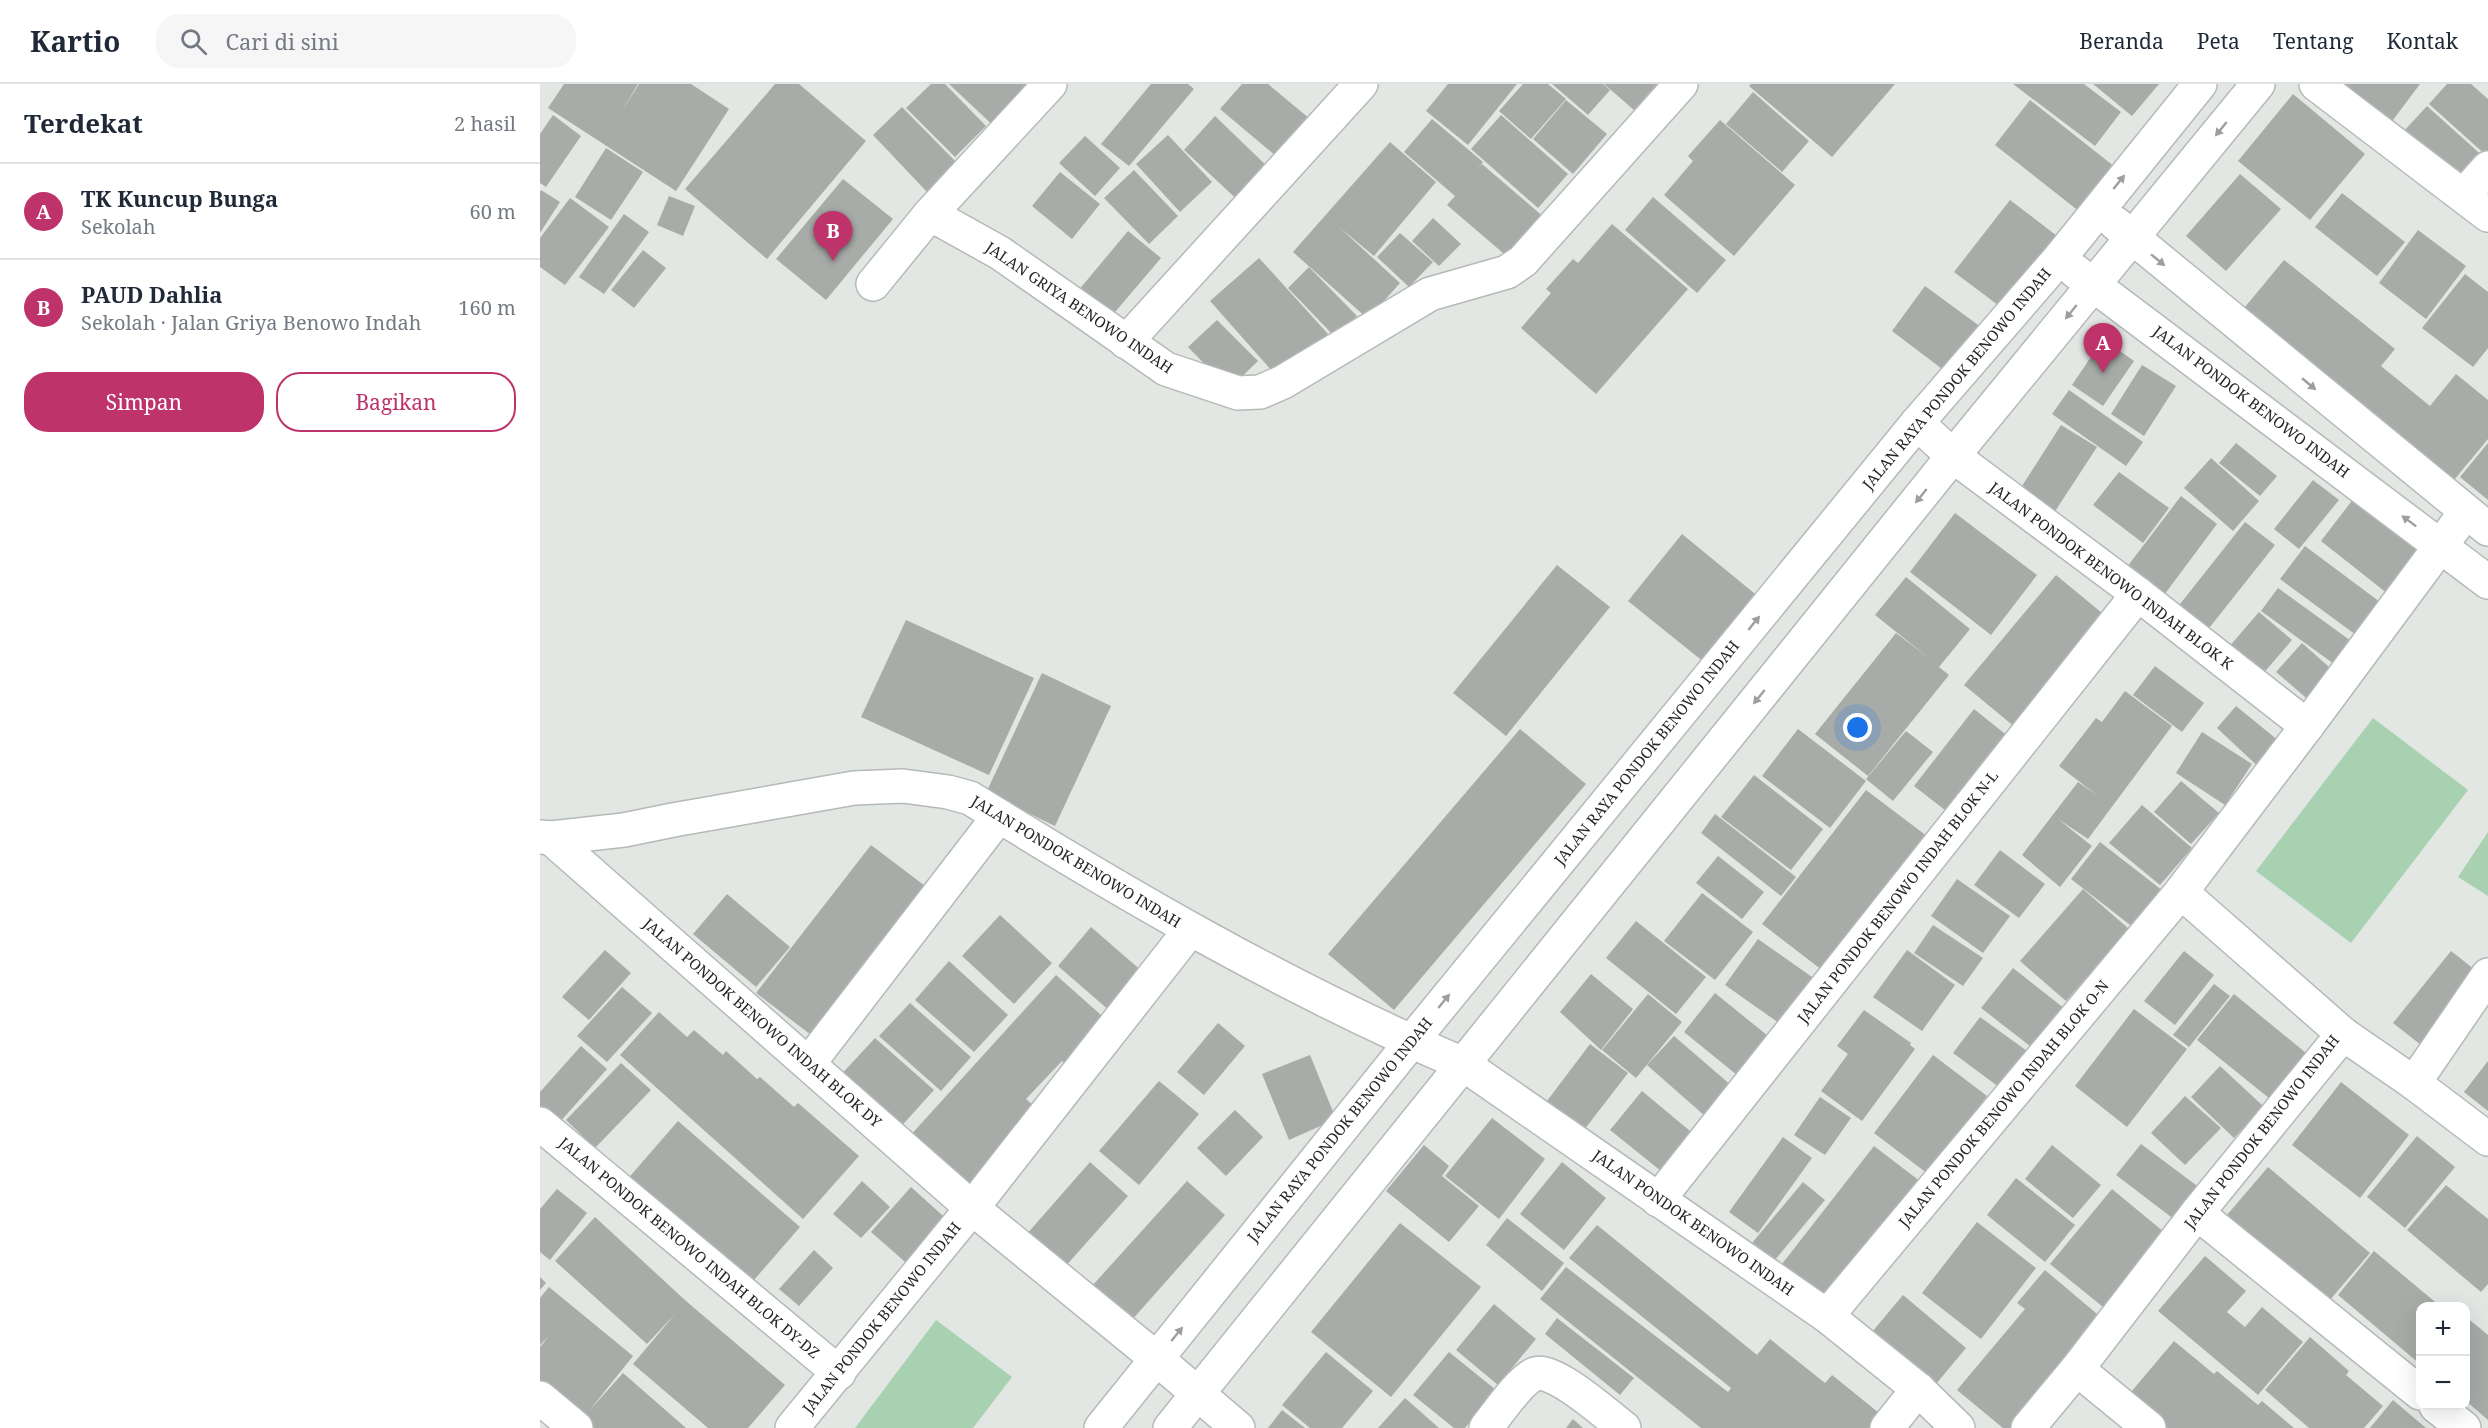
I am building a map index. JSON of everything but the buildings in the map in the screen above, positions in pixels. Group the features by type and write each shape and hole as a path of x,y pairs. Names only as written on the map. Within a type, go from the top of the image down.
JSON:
{"street":[{"path":"873,284 930,214 1050,84"},
{"path":"1126,342 1361,84"},
{"name":"JALAN GRIYA BENOWO INDAH","path":"930,214 1000,253 1166,369 1238,393 1249,394 1283,382 1430,294 1495,277 1523,261 1681,84"},
{"name":"JALAN RAYA PONDOK BENOWO INDAH","path":"1101,1428 1411,1042 1917,423 2058,260 2200,84"},
{"path":"1170,1428 1953,456 2258,84"},
{"path":"2316,84 2476,205 2488,168"},
{"path":"2098,208 2477,521 2442,546 2181,892"},
{"name":"JALAN PONDOK BENOWO INDAH","path":"2058,260 2094,284 2488,582"},
{"name":"JALAN PONDOK BENOWO INDAH BLOK K","path":"1917,423 1953,456 2138,594 2307,726"},
{"name":"JALAN PONDOK BENOWO INDAH BLOK N-L","path":"1658,1200 2138,594"},
{"name":"JALAN PONDOK BENOWO INDAH","path":"545,838 624,830 854,788 903,786 948,792 970,798 1190,930 1411,1042 1463,1064 1827,1316 1918,1389 1958,1428"},
{"path":"809,1064 999,816"},
{"name":"JALAN PONDOK BENOWO INDAH BLOK DY","path":"545,838 809,1064 972,1208 1238,1428"},
{"name":"JALAN PONDOK BENOWO INDAH","path":"2028,1428 2077,1369 2197,1213 2343,1034 2181,892"},
{"name":"JALAN PONDOK BENOWO INDAH BLOK O-N","path":"1827,1316 2181,892"},
{"name":"JALAN PONDOK BENOWO INDAH","path":"792,1428 972,1208 1190,930"},
{"path":"2414,1083 2488,975"},
{"path":"2343,1034 2414,1083 2488,1139"},
{"name":"JALAN PONDOK BENOWO INDAH BLOK DY-DZ","path":"540,1124 838,1373"},
{"path":"2197,1213 2416,1389"},
{"path":"2077,1369 2149,1428"},
{"path":"1486,1428 1527,1379 1537,1373 1546,1373 1558,1378 1624,1428"},
{"path":"1887,1428 1918,1389"},
{"path":"540,1398 576,1428"},
{"path":"2441,1410 2464,1428"}],"green space":[{"path":"2373,718 2468,790 2351,943 2256,871"},
{"path":"2488,832 2488,896 2458,877"},
{"path":"936,1320 1012,1377 973,1428 855,1428"}],"place":[{"name":"PAUD Dahlia","path":"833,261"},
{"name":"TK Kuncup Bunga","path":"2103,373"}]}
